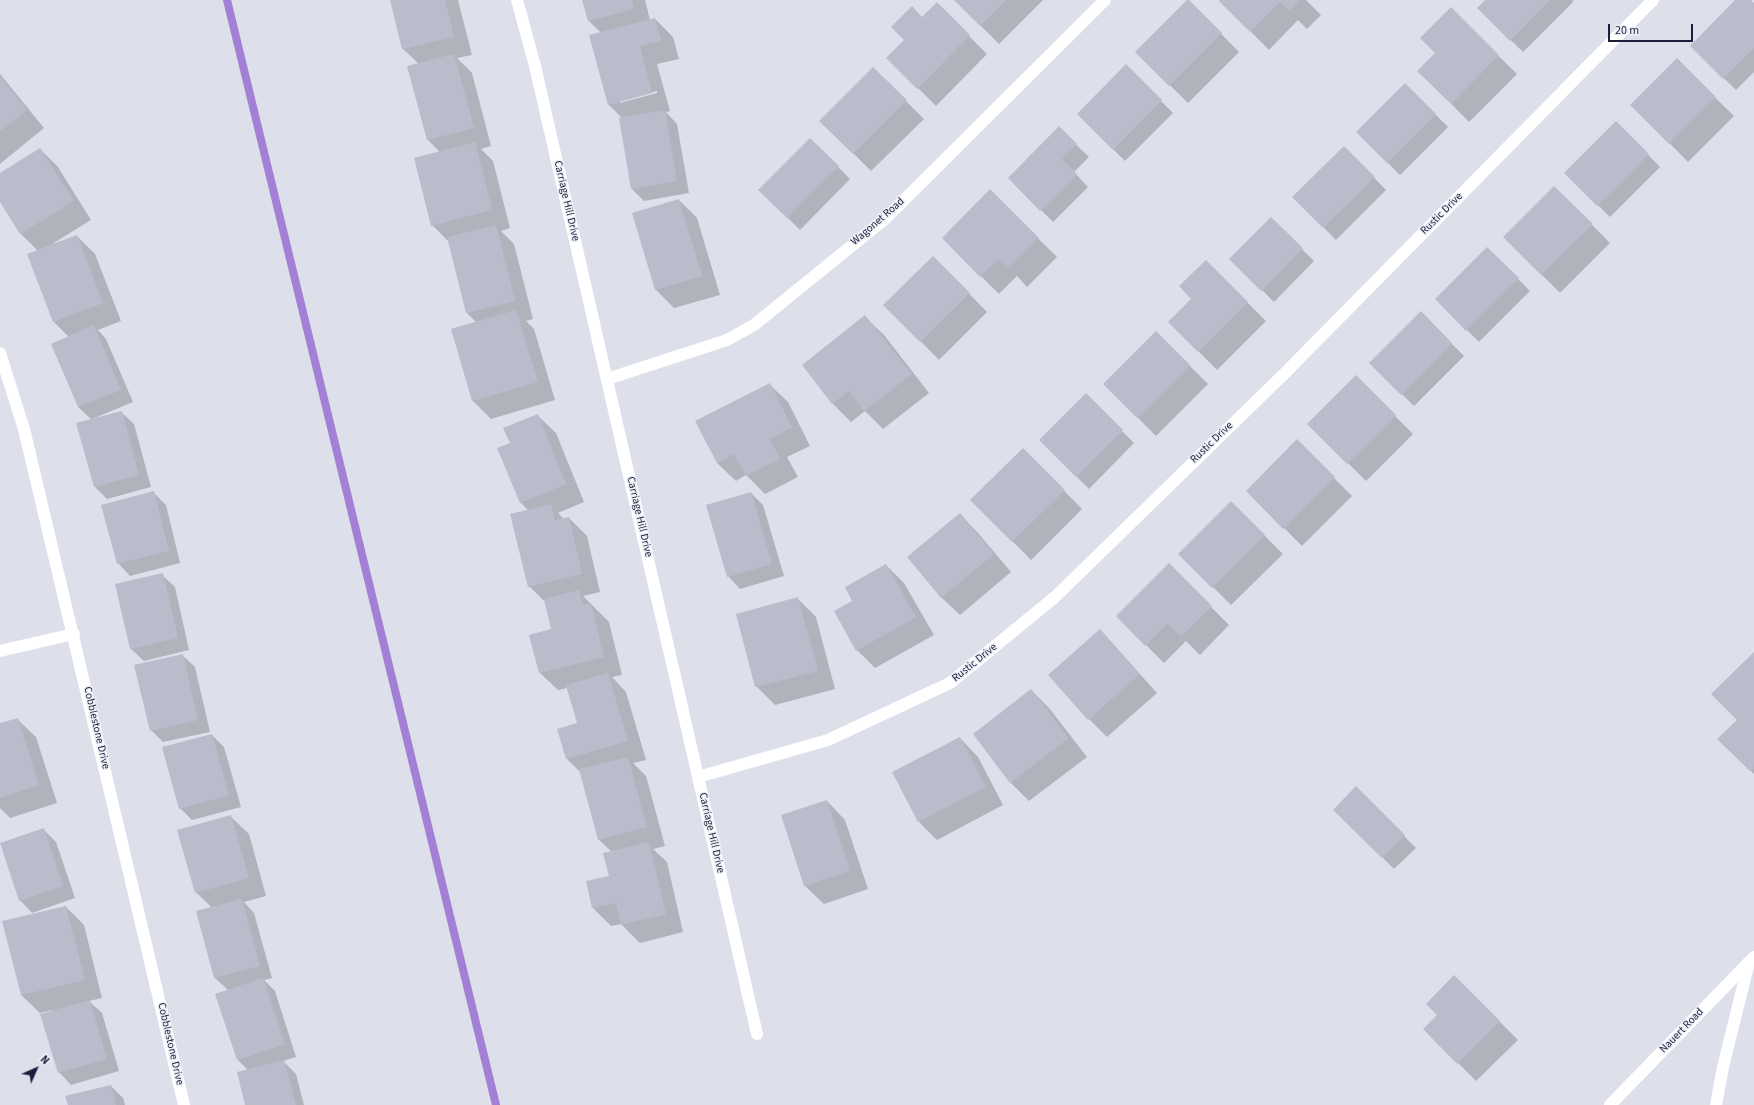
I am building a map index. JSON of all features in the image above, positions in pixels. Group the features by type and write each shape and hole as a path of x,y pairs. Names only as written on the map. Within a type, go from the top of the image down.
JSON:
{"street":[{"name":"Carriage Hill Drive","path":"518,0 535,66 757,1034"},
{"name":"Wagonet Road","path":"607,379 727,340 754,325 886,218 1105,0"},
{"name":"Rustic Drive","path":"698,777 828,740 950,683 1055,597 1284,374 1654,0"},
{"name":"Cobblestone Drive","path":"0,353 24,429 74,634 184,1105"},
{"path":"0,651 74,634"},
{"path":"1716,1105 1723,1067 1751,960"},
{"name":"Nauert Road","path":"1610,1105 1751,960"}],"building":[{"path":"390,0 445,0 454,37 402,49"},
{"path":"582,0 632,0 634,9 588,21"},
{"path":"954,0 1006,0 980,26"},
{"path":"1187,0 1189,0 1222,33 1169,86 1135,52"},
{"path":"1300,0 1289,11 1280,2 1250,32 1219,1"},
{"path":"1485,0 1550,0 1510,41 1477,8"},
{"path":"1735,0 1751,0 1754,3 1754,48 1723,79 1690,46"},
{"path":"937,2 970,35 917,89 886,58 904,40 891,27 912,6 922,17"},
{"path":"1451,7 1499,55 1451,104 1417,71 1435,53 1420,38"},
{"path":"655,18 661,41 640,46 652,93 608,105 589,35"},
{"path":"454,54 474,128 427,140 407,66"},
{"path":"1677,58 1716,97 1669,144 1630,105"},
{"path":"1126,64 1162,100 1113,150 1077,114"},
{"path":"873,67 907,100 853,154 819,121"},
{"path":"0,76 27,110 0,131"},
{"path":"1405,83 1436,114 1387,163 1356,132"},
{"path":"665,110 677,181 631,189 619,118"},
{"path":"1616,121 1649,154 1597,206 1564,173"},
{"path":"1059,126 1077,144 1062,159 1077,174 1040,211 1008,178"},
{"path":"810,138 839,166 787,218 758,190"},
{"path":"475,142 492,210 431,226 414,158"},
{"path":"1344,146 1375,177 1323,228 1292,197"},
{"path":"40,148 74,201 20,234 0,202 0,173"},
{"path":"1554,186 1593,224 1541,275 1503,237"},
{"path":"990,189 1039,238 1008,269 998,259 980,277 942,238"},
{"path":"679,199 702,276 655,290 632,213"},
{"path":"1271,217 1303,248 1261,291 1229,259"},
{"path":"496,225 515,301 466,313 447,237"},
{"path":"77,235 103,303 53,322 27,254"},
{"path":"1487,247 1519,278 1466,331 1435,299"},
{"path":"933,256 970,293 920,342 883,305"},
{"path":"1206,260 1248,302 1198,352 1168,322 1191,299 1179,286"},
{"path":"516,310 538,382 472,401 451,329"},
{"path":"1421,311 1452,343 1401,395 1369,363"},
{"path":"865,315 912,374 864,411 849,391 832,404 802,365"},
{"path":"94,325 121,390 78,407 51,344"},
{"path":"1156,331 1190,365 1137,418 1103,384"},
{"path":"1356,375 1396,415 1347,464 1307,424"},
{"path":"770,383 792,427 770,439 780,459 746,476 734,454 717,463 695,421"},
{"path":"1086,393 1123,430 1076,477 1039,440"},
{"path":"122,411 139,475 94,487 76,423"},
{"path":"538,414 566,484 520,503 497,448 510,443 503,428"},
{"path":"1297,439 1335,477 1283,529 1246,491"},
{"path":"1023,448 1065,490 1012,542 970,500"},
{"path":"154,491 169,551 117,564 101,505"},
{"path":"751,492 772,564 727,577 706,505"},
{"path":"1231,501 1265,535 1212,588 1178,554"},
{"path":"551,504 555,520 569,517 582,574 528,587 510,514"},
{"path":"960,513 994,554 941,598 907,557"},
{"path":"1169,563 1212,606 1181,637 1167,624 1145,646 1116,616"},
{"path":"886,564 916,617 856,651 834,611 852,601 845,587"},
{"path":"163,573 178,638 130,649 115,584"},
{"path":"579,590 583,605 591,603 604,657 539,673 529,635 551,629 544,599"},
{"path":"798,597 818,671 755,687 736,614"},
{"path":"1100,629 1140,674 1088,720 1048,675"},
{"path":"1754,652 1754,767 1750,771 1717,739 1737,720 1711,694"},
{"path":"183,654 198,720 150,731 134,665"},
{"path":"608,673 628,741 566,759 557,729 577,723 566,685"},
{"path":"1031,689 1069,738 1010,783 973,734"},
{"path":"18,718 39,785 0,798 0,723"},
{"path":"212,734 229,795 179,809 162,747"},
{"path":"960,737 986,787 918,822 892,772"},
{"path":"628,757 647,827 598,840 579,769"},
{"path":"1356,786 1405,835 1382,858 1333,810"},
{"path":"827,800 850,871 804,886 781,815"},
{"path":"231,815 249,878 195,893 177,830"},
{"path":"44,828 63,886 19,901 0,843"},
{"path":"649,842 666,914 621,925 616,903 592,908 586,881 609,876 603,853"},
{"path":"242,899 260,966 214,978 196,911"},
{"path":"66,906 85,980 21,995 2,921"},
{"path":"1454,975 1500,1021 1457,1064 1423,1029 1437,1015 1426,1004"},
{"path":"263,978 285,1044 237,1060 215,994"},
{"path":"90,1000 107,1059 58,1073 40,1014"},
{"path":"284,1060 296,1105 245,1105 237,1072"},
{"path":"111,1085 116,1105 68,1105 65,1096"}],"waterway":[{"path":"227,0 496,1105"}]}
